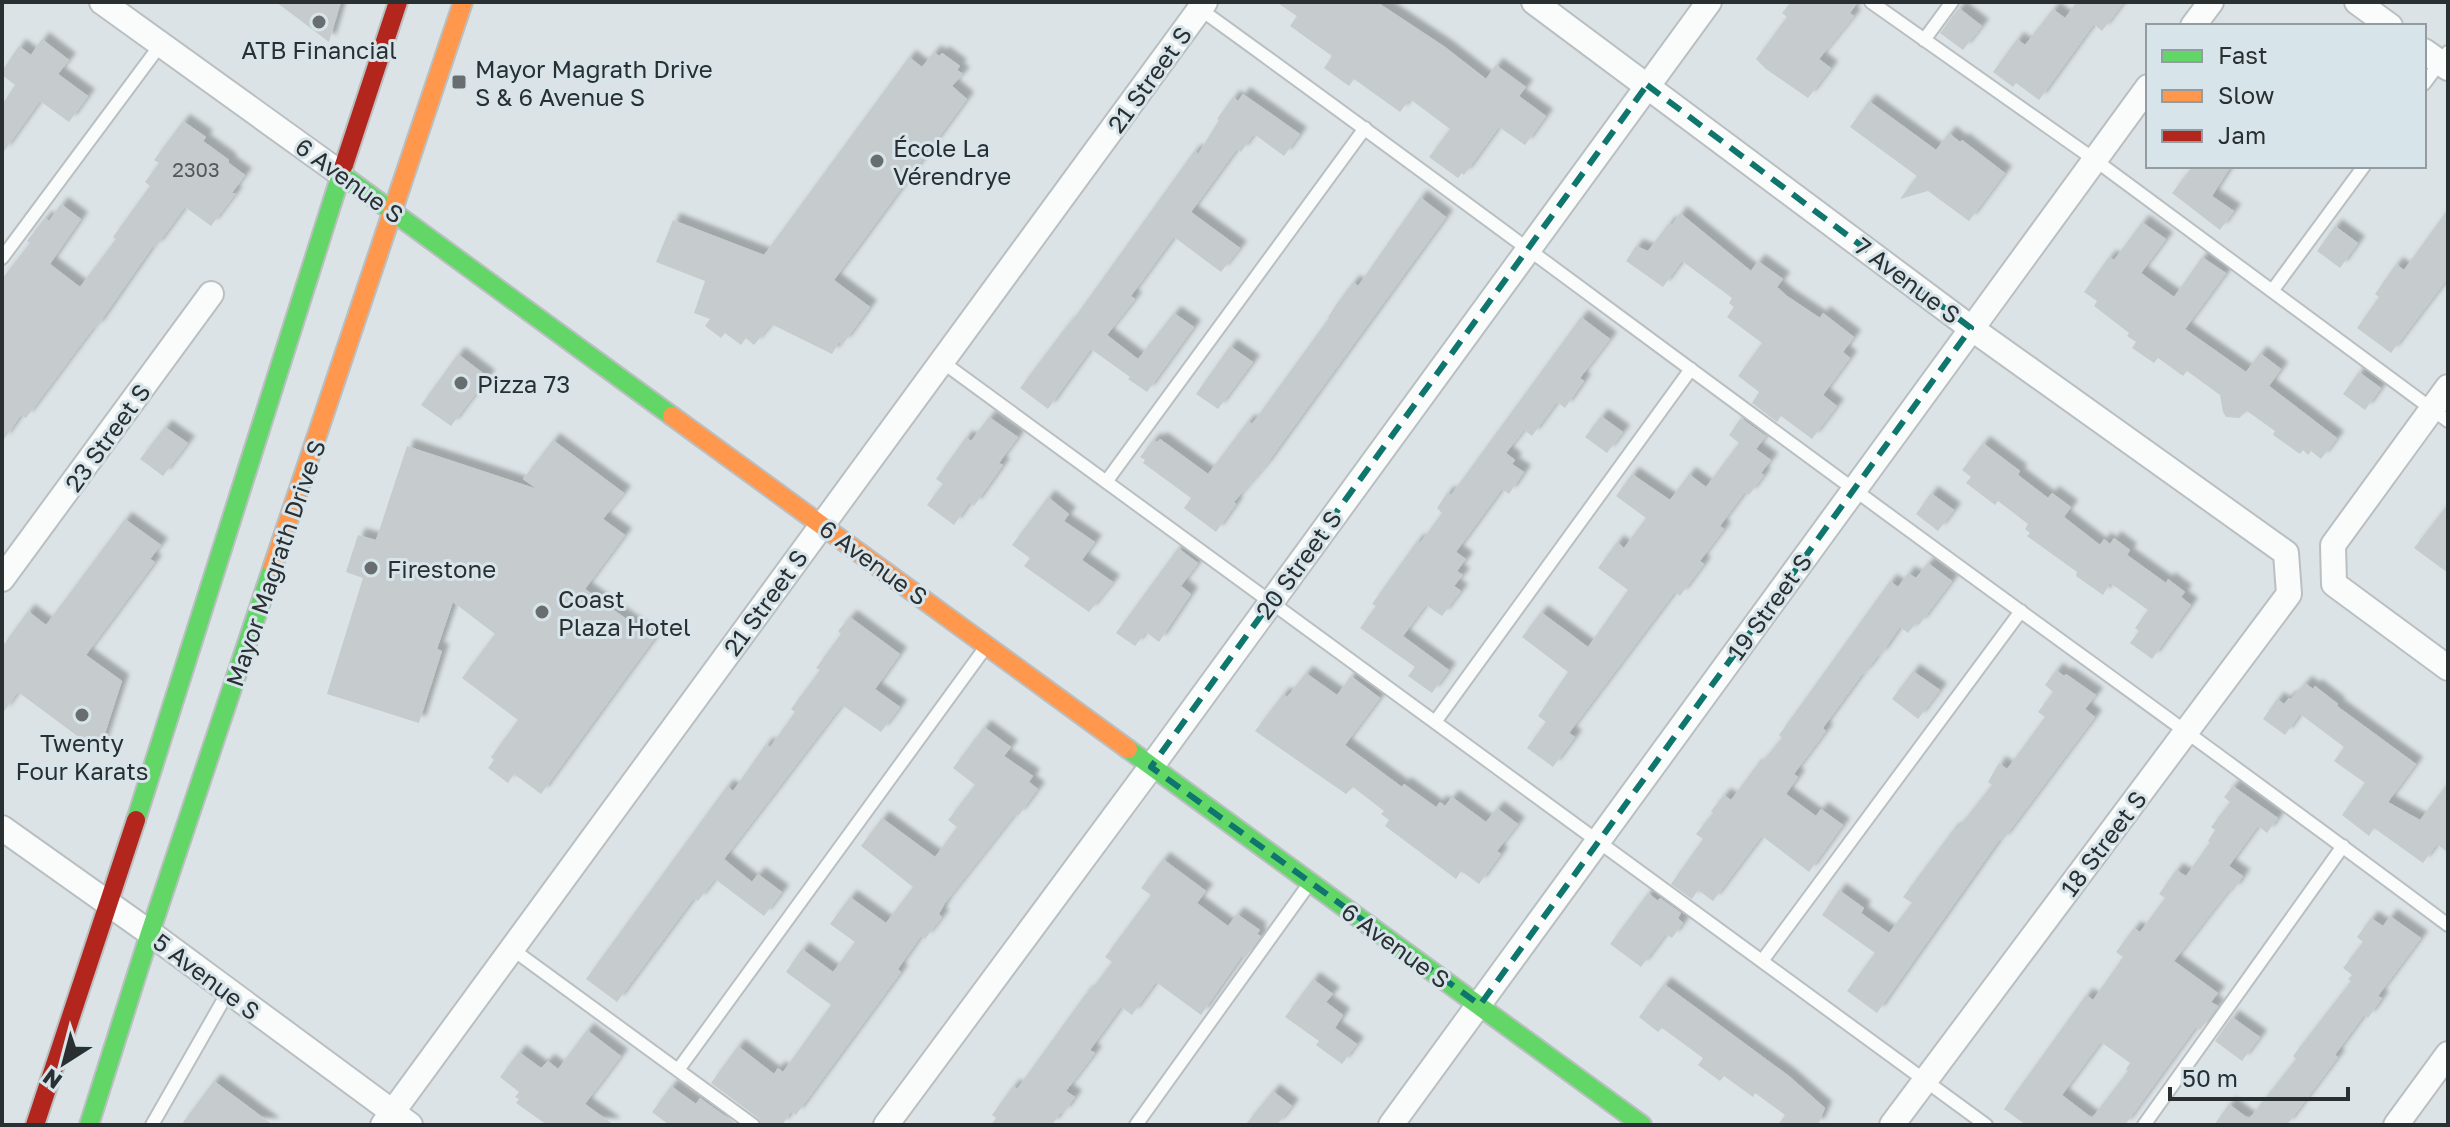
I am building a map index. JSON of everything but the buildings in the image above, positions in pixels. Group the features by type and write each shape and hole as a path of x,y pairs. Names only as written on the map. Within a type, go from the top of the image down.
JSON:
{"main road":[{"path":"35,1125 110,905 398,2"},
{"name":"Mayor Magrath Drive S","path":"89,1125 150,933 463,2"},
{"name":"6 Avenue S","path":"341,174 1639,1124"}],"street":[{"name":"6 Avenue S","path":"102,2 341,174"},
{"name":"7 Avenue S","path":"1534,2 1971,328 2286,553"},
{"name":"20 Street S","path":"886,1125 1709,2"},
{"path":"2194,24 2211,2"},
{"path":"2357,2 2387,24"},
{"name":"21 Street S","path":"395,1121 512,949 1203,6"},
{"name":"19 Street S","path":"1391,1125 2146,90"},
{"name":"23 Street S","path":"2,579 211,294"},
{"path":"2448,387 2440,415 2333,545 2334,584 2448,668"},
{"name":"18 Street S","path":"1892,1125 2289,594 2286,553"},
{"name":"5 Avenue S","path":"2,828 150,933 395,1121"},
{"path":"2396,1125 2448,1054"}],"lane":[{"path":"1871,2 2095,160 2440,415"},
{"path":"1924,40 1952,2"},
{"path":"1203,6 1854,490 2448,925"},
{"path":"2,258 161,44"},
{"path":"2426,81 2440,58"},
{"path":"1106,482 1365,128"},
{"path":"2272,291 2363,168"},
{"path":"941,361 1986,1125"},
{"path":"1435,722 1691,369"},
{"path":"1762,961 2021,611"},
{"path":"678,1070 987,646"},
{"path":"2144,1125 2343,846"},
{"path":"1136,1125 1310,882"},
{"path":"512,949 753,1125"},
{"path":"152,1125 228,992"}],"highlighted area":[{"path":"1647,85 1971,328 1480,1005 1151,767"}],"traffic: fast":[{"path":"136,820 344,165"},
{"path":"341,174 672,416"},
{"path":"89,1125 273,566"},
{"path":"1128,749 1642,1125"}],"traffic: slow":[{"path":"273,566 463,2"},
{"path":"672,416 1128,749"}],"traffic: jam":[{"path":"344,165 398,2"},
{"path":"35,1125 136,820"}],"place":[{"name":"ATB Financial","path":"319,22"},
{"name":"Mayor Magrath Drive S & 6 Avenue S","path":"459,82"},
{"name":"École La Vérendrye","path":"877,161"},
{"name":"Pizza 73","path":"461,383"},
{"name":"Firestone","path":"371,568"},
{"name":"Coast Plaza Hotel","path":"542,612"},
{"name":"Twenty Four Karats","path":"82,715"}]}
